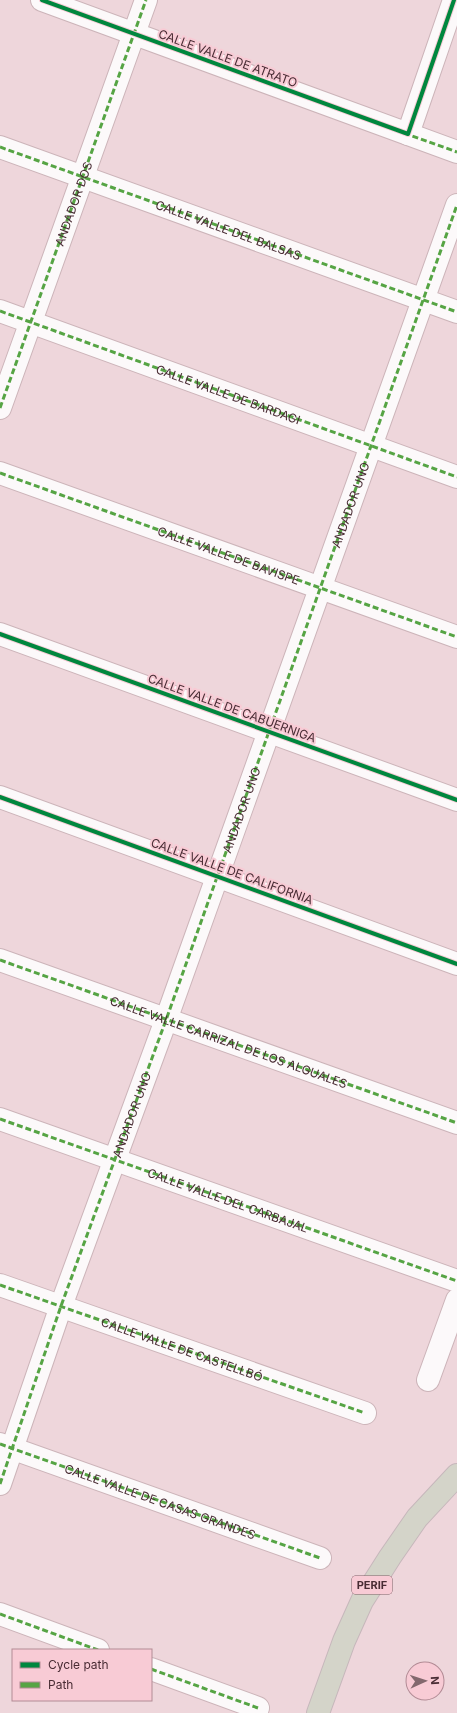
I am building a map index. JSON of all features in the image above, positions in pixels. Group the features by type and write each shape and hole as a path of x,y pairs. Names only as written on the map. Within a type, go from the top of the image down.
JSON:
{"highway":[{"name":"PERIF","path":"318,1713 344,1640 362,1601 417,1518 457,1476"}],"street":[{"name":"CALLE VALLE DE ATRATO","path":"42,0 457,152"},
{"name":"ANDADOR DOS","path":"0,408 146,0"},
{"path":"408,134 454,0"},
{"name":"CALLE VALLE DEL BALSAS","path":"0,147 457,312"},
{"name":"ANDADOR UNO","path":"0,1484 6,1446 116,1160 457,205"},
{"name":"CALLE VALLE DE BARDAGI","path":"0,312 457,477"},
{"name":"CALLE VALLE DE BAVISPE","path":"0,473 457,637"},
{"name":"CALLE VALLE DE CABUERNIGA","path":"0,634 457,800"},
{"name":"CALLE VALLE DE CALIFORNIA","path":"0,797 457,964"},
{"name":"CALLE VALLE CARRIZAL DE LOS ALGUALES","path":"0,960 457,1123"},
{"name":"CALLE VALLE DEL CARBAJAL","path":"0,1119 457,1281"},
{"name":"CALLE VALLE DE CASTELLBÓ","path":"0,1285 365,1413"},
{"path":"428,1380 457,1300"},
{"name":"CALLE VALLE DE CASAS GRANDES","path":"6,1446 320,1558"},
{"path":"0,1614 95,1649"},
{"path":"152,1669 258,1708"}],"marked path":[{"path":"0,408 146,0"},
{"path":"404,133 457,152"},
{"path":"0,147 457,312"},
{"path":"0,1484 61,1306 166,1020 457,205"},
{"path":"0,311 457,477"},
{"path":"0,473 457,637"},
{"path":"0,960 457,1123"},
{"path":"0,1119 457,1281"},
{"path":"0,1285 365,1413"},
{"path":"0,1444 320,1558"},
{"path":"0,1614 95,1649"},
{"path":"152,1669 258,1708"}],"cycle path":[{"path":"42,0 408,134 454,0"},
{"path":"0,634 457,800"},
{"path":"0,797 457,964"}]}
